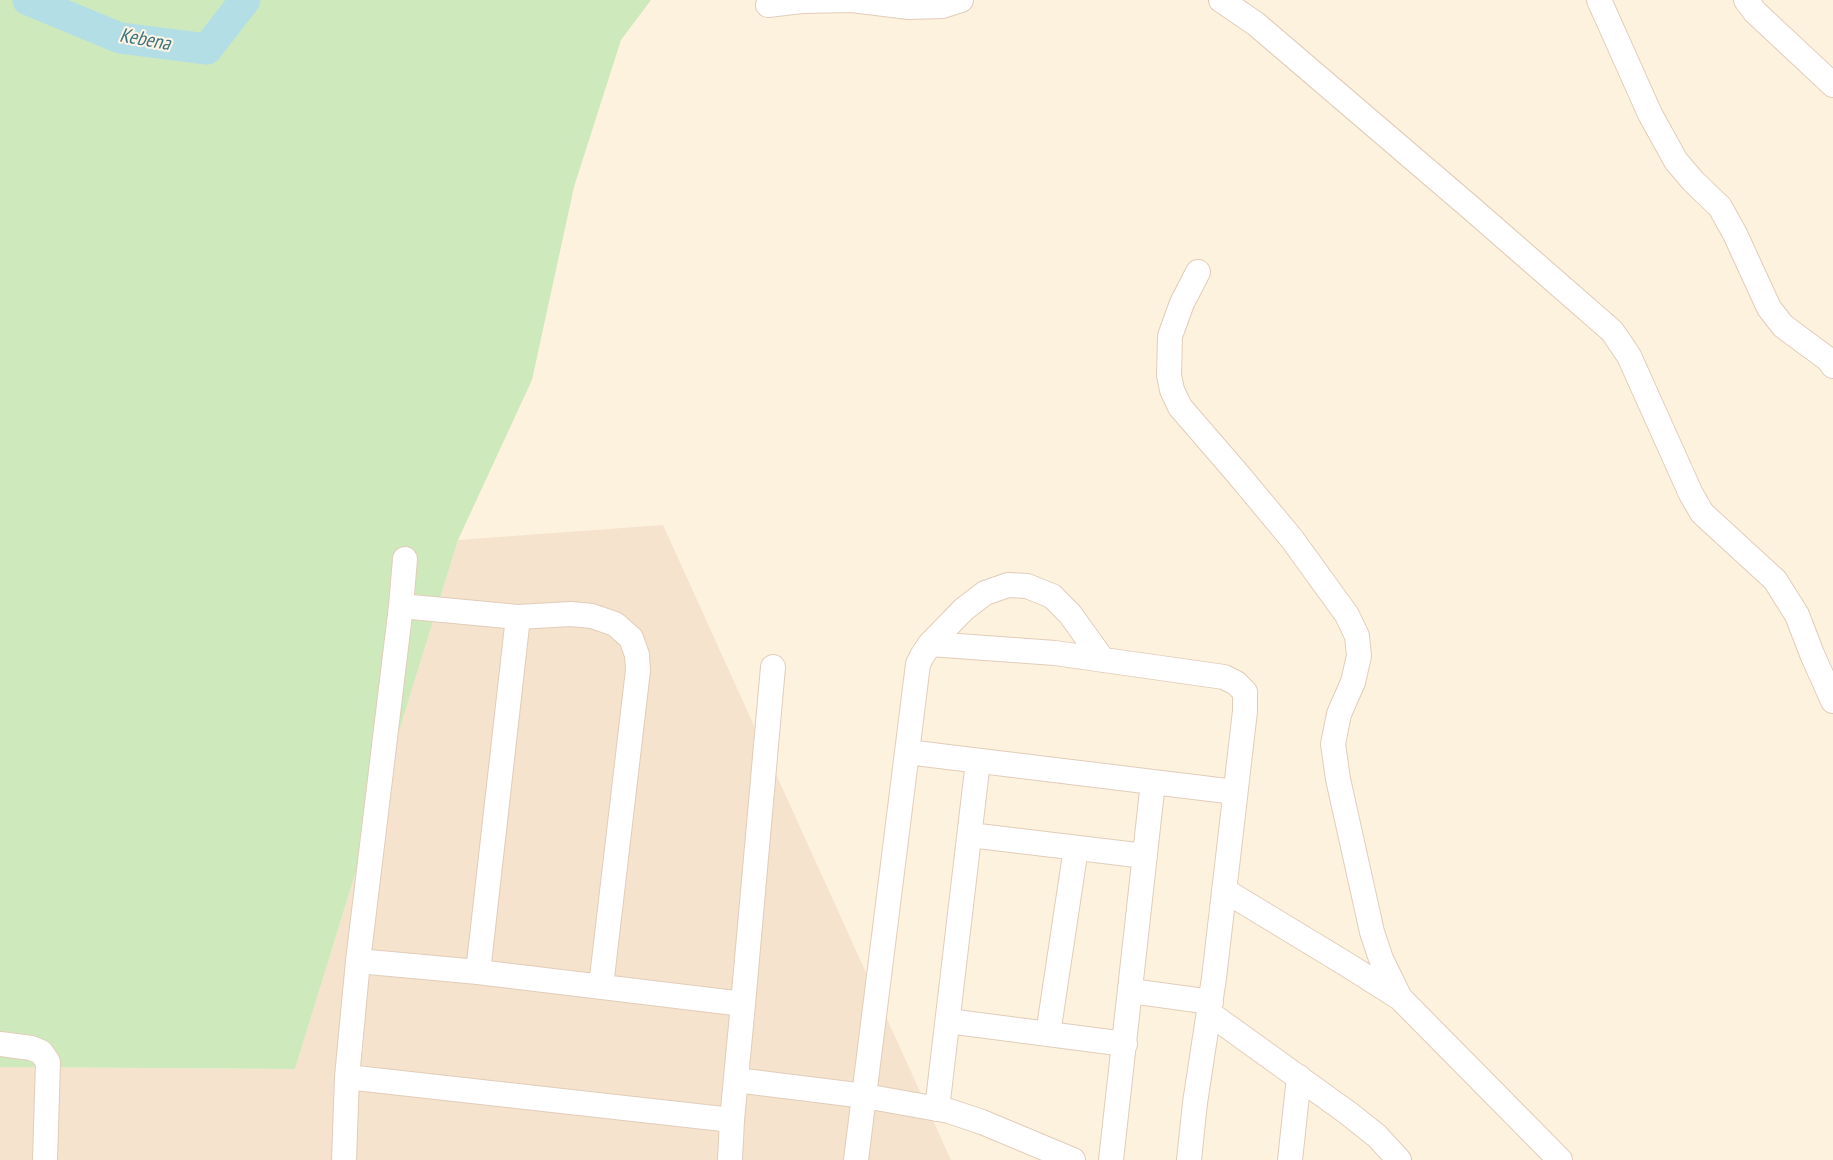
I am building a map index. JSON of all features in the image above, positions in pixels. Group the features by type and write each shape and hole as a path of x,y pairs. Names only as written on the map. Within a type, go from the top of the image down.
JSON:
{"street":[{"path":"768,5 802,1 852,0 909,7 942,6 961,0"},
{"path":"1221,0 1256,24 1612,331 1628,356 1691,494 1702,513 1775,580 1797,614 1833,701"},
{"path":"1599,0 1650,114 1676,161 1720,207 1735,234 1769,308 1784,326 1829,360 1833,366"},
{"path":"1746,0 1756,12 1833,85"},
{"path":"1198,272 1182,303 1170,336 1169,375 1172,390 1180,407 1292,539 1347,615 1356,636 1359,656 1353,682 1339,714 1333,744 1338,779 1372,932 1381,959 1400,998"},
{"path":"344,1160 347,1077 358,961 405,559"},
{"path":"856,1160 918,664 930,644 964,609 985,593 1008,585 1027,586 1052,596 1070,614 1103,660"},
{"path":"401,606 518,617 571,614 592,616 616,624 631,638 637,655 638,670 601,986"},
{"path":"478,972 518,617"},
{"path":"930,644 1055,654 1224,676 1242,687 1245,692 1245,710 1224,890 1189,1160"},
{"path":"730,1160 773,667"},
{"path":"907,752 1235,792"},
{"path":"938,1108 978,761"},
{"path":"1112,1160 1153,782"},
{"path":"970,836 1146,856"},
{"path":"1048,1034 1076,848"},
{"path":"1224,890 1400,998 1558,1160"},
{"path":"358,961 478,972 743,1004"},
{"path":"1131,992 1210,1007 1377,1136 1399,1160"},
{"path":"948,1021 1125,1044"},
{"path":"0,1044 31,1048 41,1052 48,1062 45,1160"},
{"path":"347,1077 732,1120"},
{"path":"1290,1160 1299,1077"},
{"path":"736,1080 865,1096 938,1108 982,1122 1073,1160"}],"shaded area":[{"path":"663,525 951,1160 0,1160 0,1067 295,1069 458,540"}],"green space":[{"path":"0,0 651,0 621,40 574,187 532,380 458,540 295,1069 0,1067"}],"waterway":[{"name":"Kebena","path":"28,0 120,38 207,49 245,0"}]}
